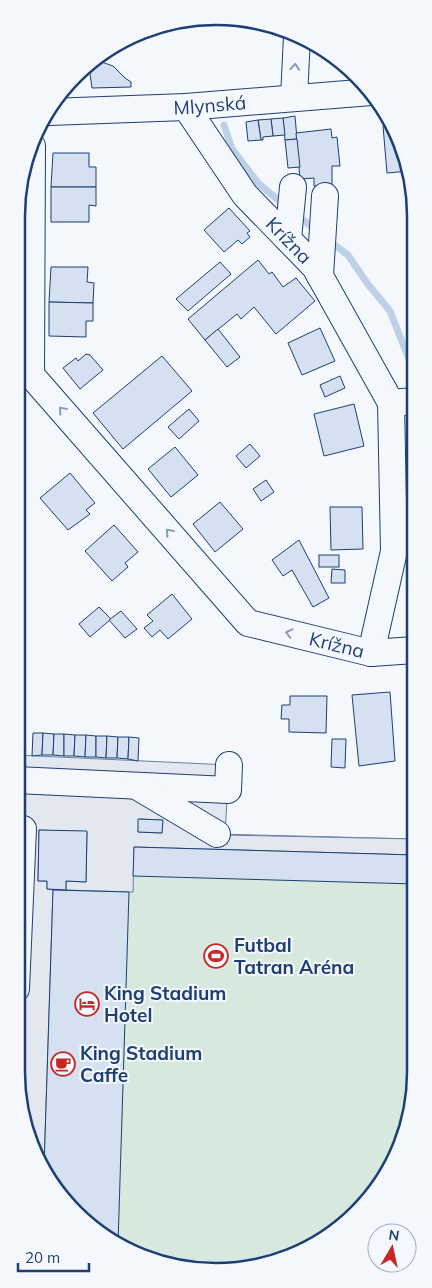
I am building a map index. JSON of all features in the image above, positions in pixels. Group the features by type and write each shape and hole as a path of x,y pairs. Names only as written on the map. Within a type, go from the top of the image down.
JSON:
{"street":[{"path":"294,98 297,43"},
{"name":"Mlynská","path":"56,112 186,107 362,93"},
{"name":"Krížna","path":"32,167 31,375 248,623 370,652 394,551 403,402 320,276 291,212 245,195 186,107"},
{"path":"320,276 325,196"},
{"path":"370,652 407,650"},
{"path":"25,780 228,790 229,765"},
{"path":"136,786 217,834"}],"shaded area":[{"path":"25,755 229,765 225,835 407,839 407,855 134,847 133,892 66,890 66,881 86,882 87,832 39,830 38,881 47,881 47,889 53,890 44,1155 35,1133 25,1084","holes":["139,819 162,820 162,833 138,832"]},
{"name":"Futbal Tatran Aréna","path":"25,829 407,839 407,1084 403,1109 397,1133 375,1178 360,1198 332,1224 312,1237 277,1253 228,1263 204,1263 155,1253 120,1237 90,1216 64,1188 51,1168 35,1133 25,1084"}],"building":[{"path":"102,62 113,66 131,82 131,87 92,88 90,72"},
{"path":"295,116 297,139 285,140 283,118"},
{"path":"283,118 285,135 273,136 271,119"},
{"path":"271,119 273,136 263,137 263,140 261,140 258,120"},
{"path":"258,120 261,140 248,141 246,122"},
{"path":"383,126 397,155 401,172 387,173"},
{"path":"331,129 332,138 337,137 340,166 332,166 332,187 314,186 314,178 300,179 296,133"},
{"path":"297,139 300,167 288,168 285,140"},
{"path":"53,153 89,153 89,167 96,167 96,187 51,187"},
{"path":"51,187 96,187 96,206 89,205 89,222 51,222"},
{"path":"229,208 250,231 247,233 250,237 242,244 238,240 224,252 204,230"},
{"path":"258,260 269,274 272,272 283,287 296,278 315,301 276,334 254,307 241,319 237,314 205,340 188,319"},
{"path":"220,262 231,274 188,311 176,299"},
{"path":"51,267 88,267 87,282 94,283 93,303 49,302"},
{"path":"49,302 93,303 93,321 86,321 86,337 49,336"},
{"path":"320,328 335,361 302,375 288,343"},
{"path":"218,329 240,357 227,367 205,340"},
{"path":"86,354 90,355 103,370 80,389 63,368 76,358 78,361"},
{"path":"162,356 192,391 123,449 93,413"},
{"path":"340,376 345,388 325,397 320,385"},
{"path":"354,404 364,446 324,456 314,414"},
{"path":"189,409 199,421 179,439 168,427"},
{"path":"250,444 260,456 246,468 236,456"},
{"path":"175,447 198,475 171,497 148,469"},
{"path":"70,473 95,503 86,510 90,514 68,530 40,498"},
{"path":"266,480 274,492 261,501 253,489"},
{"path":"220,502 243,529 215,552 193,524"},
{"path":"330,507 362,507 363,549 331,550"},
{"path":"114,525 138,552 125,563 128,567 112,581 85,551"},
{"path":"299,540 329,598 313,607 292,570 283,576 272,560"},
{"path":"319,555 339,555 339,567 319,567"},
{"path":"332,569 345,570 345,583 331,583"},
{"path":"172,594 192,619 168,639 160,630 152,637 144,628 153,621 147,615"},
{"path":"99,607 111,619 90,637 79,624"},
{"path":"121,611 137,629 125,638 109,620"},
{"path":"390,692 395,761 359,766 352,695"},
{"path":"290,696 327,696 326,733 289,732 289,719 281,719 282,705 290,705"},
{"path":"33,733 43,733 42,755 32,756"},
{"path":"43,733 54,734 53,755 42,755"},
{"path":"54,734 64,734 64,756 53,755"},
{"path":"64,734 75,735 74,756 64,756"},
{"path":"75,735 86,735 85,757 74,756"},
{"path":"86,735 96,736 96,757 85,757"},
{"path":"96,736 107,736 106,758 96,757"},
{"path":"107,736 118,737 117,758 106,758"},
{"path":"118,737 129,737 128,759 117,758"},
{"path":"129,737 139,738 138,761 128,759"},
{"path":"332,739 346,739 345,768 331,767"},
{"path":"138,819 163,820 162,833 138,832"},
{"path":"39,830 87,831 86,882 66,881 66,890 47,889 47,881 38,881"},
{"path":"134,847 407,855 407,884 133,876"},
{"name":"King Stadium Hotel","path":"53,890 129,892 118,1236 90,1216 72,1198 57,1178 44,1155"}],"waterway":[{"path":"224,125 232,149 258,183 284,205"},
{"path":"297,215 318,232"},
{"path":"328,240 348,255 367,283 390,311 407,354"}],"place":[{"name":"Futbal Tatran Aréna","path":"216,956"},
{"name":"King Stadium Hotel","path":"87,1004"},
{"name":"King Stadium Caffe","path":"63,1064"}]}
